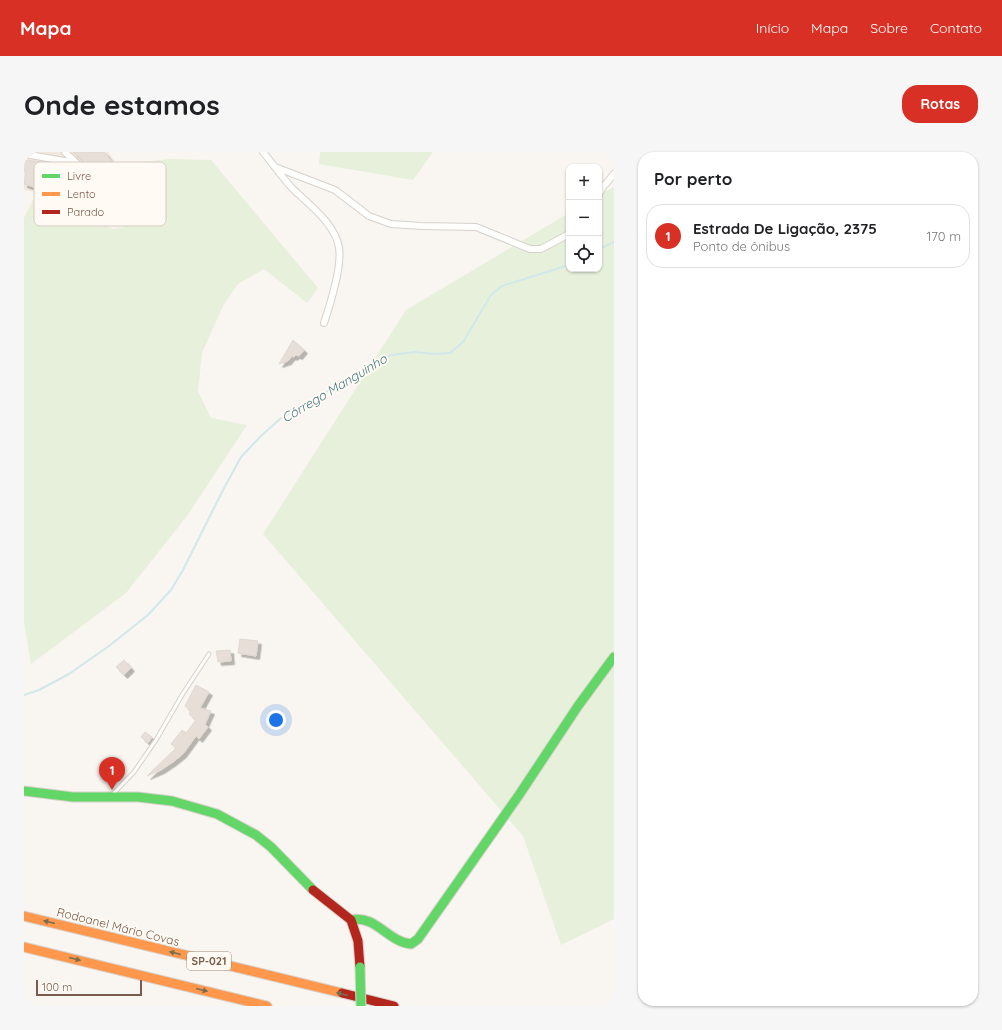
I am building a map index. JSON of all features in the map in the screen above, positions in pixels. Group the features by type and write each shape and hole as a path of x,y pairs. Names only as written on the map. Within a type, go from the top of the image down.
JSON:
{"main road":[{"path":"351,920 360,918 366,919 404,944 411,944 418,938 520,794 578,706 614,656"},
{"path":"24,791 73,797 138,796 172,801 217,814 256,835 271,847 314,891 351,920 358,941 361,1006"},
{"name":"Rodoanel Mário Covas","path":"24,916 394,1006"},
{"name":"SP-021","path":"24,947 267,1006"}],"street":[{"path":"65,152 75,162"},
{"path":"263,152 292,188 327,223 334,234 339,247 340,256 330,306 324,323"},
{"path":"24,154 70,162"},
{"path":"275,167 335,190 369,216 391,224 476,227 530,249 541,248 566,236"},
{"path":"602,189 614,174"}],"lane":[{"path":"110,796 134,772 156,740 182,695 209,654"}],"shaded area":[{"path":"24,152 108,152 116,162 34,162 34,192 24,190"}],"green space":[{"path":"320,152 433,152 413,180 319,164"},
{"path":"169,159 211,160 318,288 307,303 264,269 238,284 223,306 202,353 198,391 211,418 247,425 187,516 126,593 31,664 24,622 24,218 34,198 34,226 106,226 113,229 127,226 166,226 166,162 144,162"},
{"path":"614,187 614,919 561,945 523,836 263,534 406,310 566,215 566,272 602,272 602,193"}],"building":[{"path":"73,152 104,152 112,162 84,162"},
{"path":"24,160 41,162 34,162 34,187 24,184 26,171 24,171"},
{"path":"293,340 304,350 299,356 292,356 288,361 279,364"},
{"path":"240,639 258,641 256,656 238,653"},
{"path":"230,650 231,661 218,662 216,651"},
{"path":"124,660 131,668 124,675 116,667"},
{"path":"196,685 209,692 200,708 211,711 205,724 208,727 199,739 196,736 183,754 161,770 147,776 176,748 171,744 182,730 186,733 196,720 189,714 191,711 185,706"},
{"path":"145,732 152,737 148,743 141,737"}],"waterway":[{"name":"Córrego Manguinho","path":"602,248 614,242"},
{"name":"Córrego Manguinho","path":"24,695 39,690 69,674 109,646 148,615 171,590 183,570 241,457 280,419 391,355 415,352 434,354 450,353 463,342 491,295 502,286 566,266"}],"traffic: fast":[{"path":"351,920 360,919 367,921 374,924 395,939 403,942 411,944 418,939 519,795 578,706 614,657"},
{"path":"24,791 73,797 138,797 172,801 217,814 256,835 271,847 313,890"},
{"path":"360,967 361,1006"}],"traffic: slow":[{"path":"24,916 342,993"},
{"path":"24,947 267,1006"}],"traffic: jam":[{"path":"313,890 351,920 358,941 360,967"},
{"path":"342,993 394,1006"}],"place":[{"name":"Estrada De Ligação, 2375","path":"112,790"}]}
